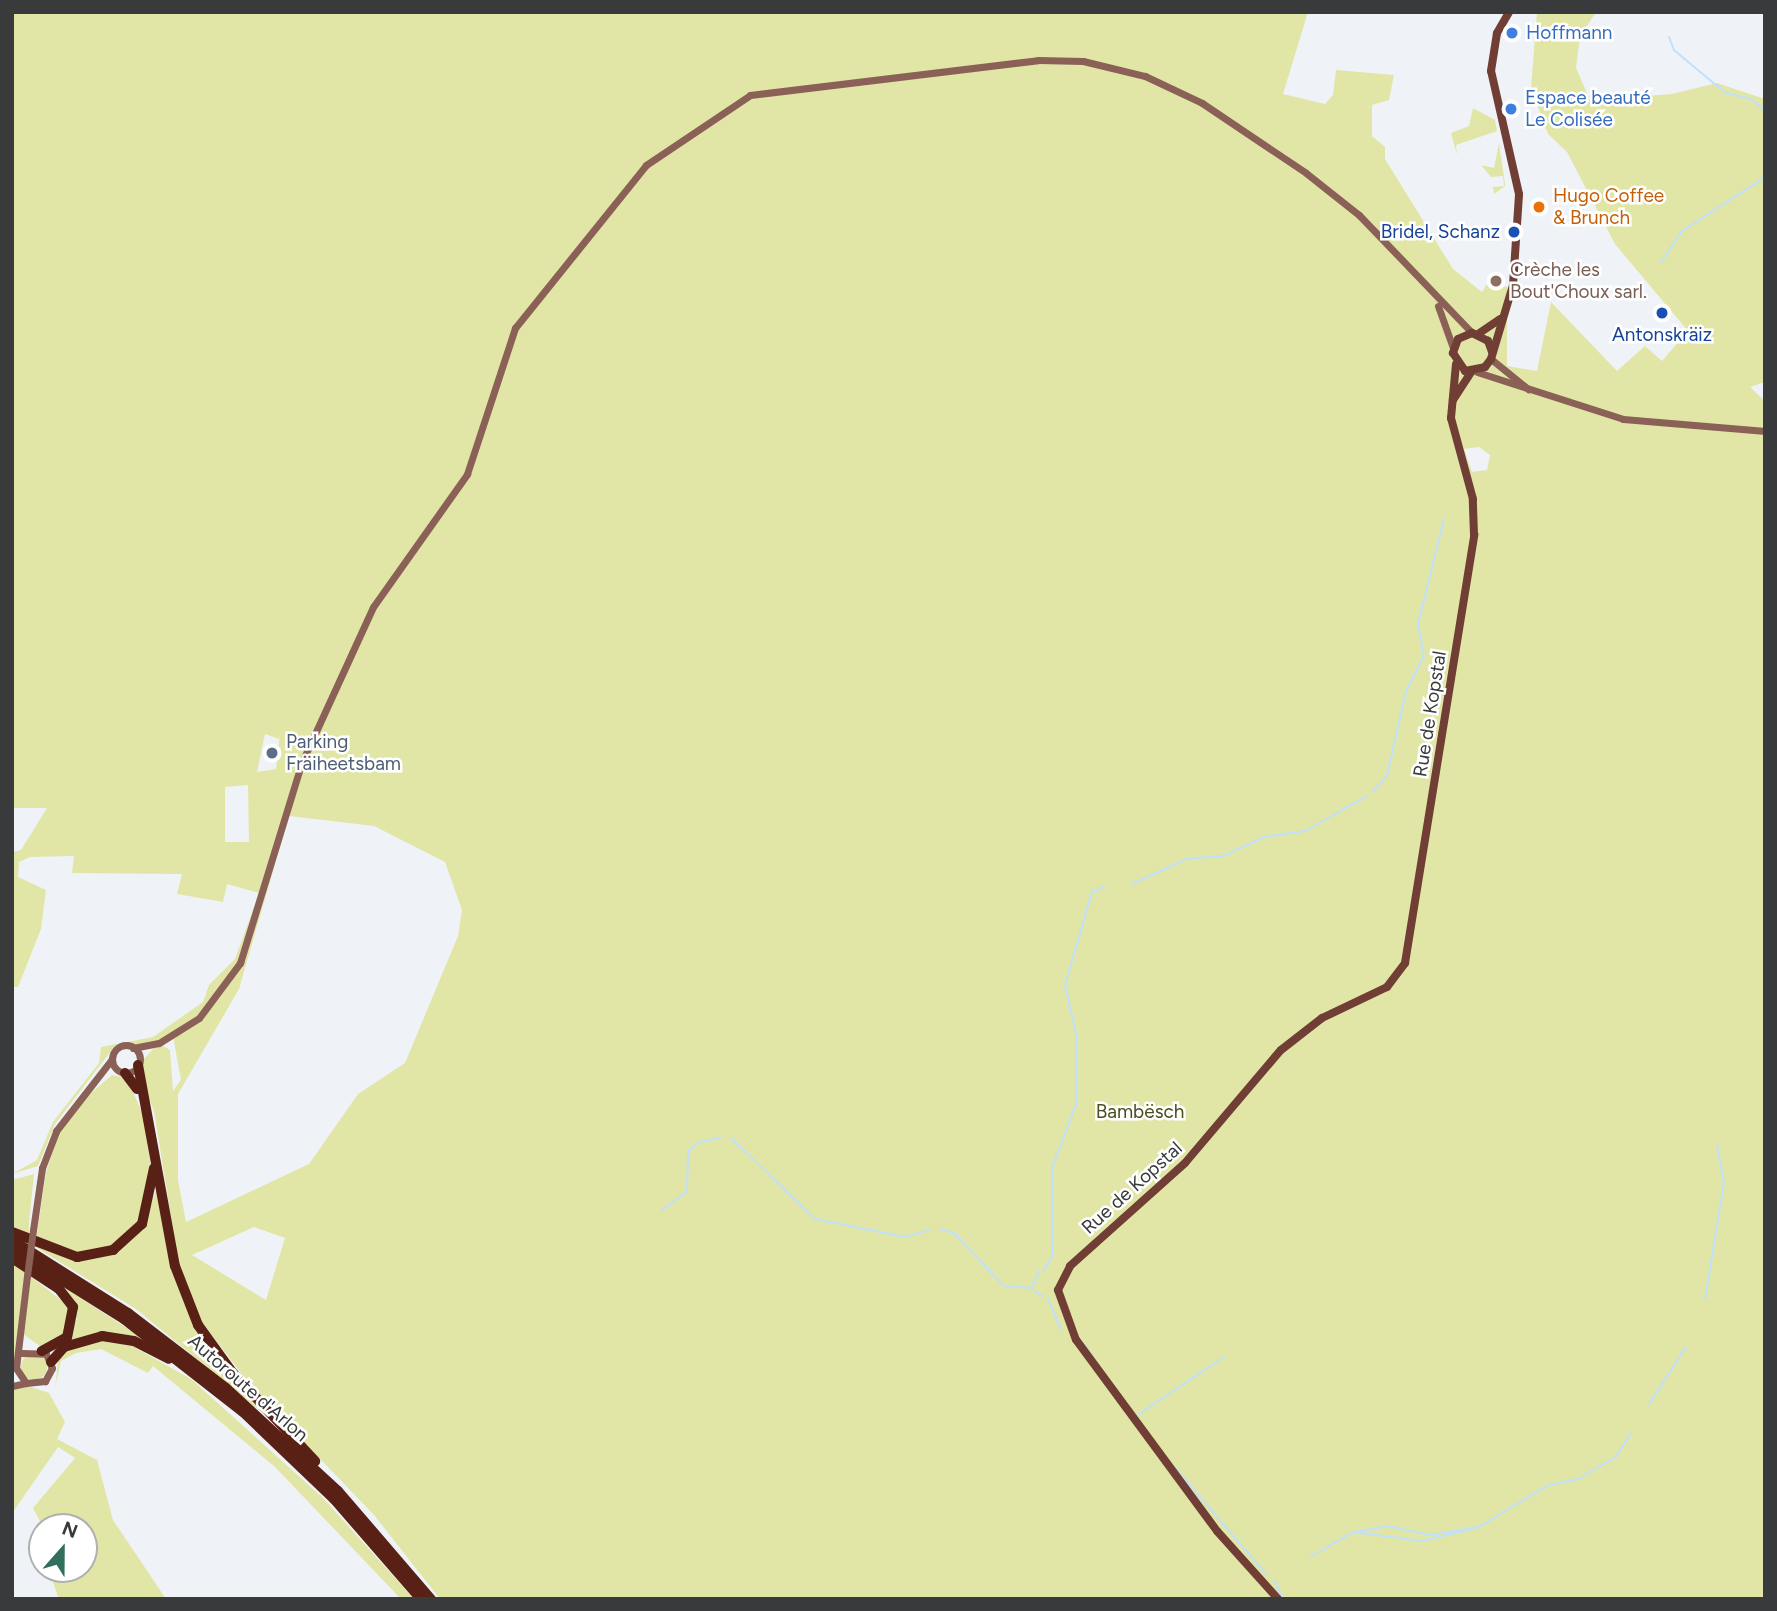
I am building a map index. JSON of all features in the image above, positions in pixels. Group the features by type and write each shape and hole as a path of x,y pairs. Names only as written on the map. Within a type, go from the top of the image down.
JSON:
{"highway":[{"path":"139,1063 176,1266 198,1325 338,1491"},
{"path":"12,1232 77,1258 113,1250 142,1224 155,1168 140,1094 121,1072"},
{"name":"Autoroute d'Arlon","path":"12,1240 177,1349 338,1491 431,1599"},
{"name":"Autoroute d'Arlon","path":"12,1249 124,1319 217,1391 326,1491 422,1599"},
{"path":"12,1258 59,1289 73,1307 67,1337 38,1350"},
{"path":"51,1362 58,1351 80,1341 118,1337 150,1348 217,1391"}],"main road":[{"path":"1452,403 1474,372 1491,356 1513,285 1520,205 1491,63 1509,12"},
{"path":"95,1080 139,1063 159,1043 210,1006 240,962 302,762 373,607 467,474 515,328 646,165 736,103 768,90 1010,62 1083,61 1129,71 1202,103 1307,173 1359,215 1433,296 1475,334 1491,356 1534,393"},
{"path":"1433,296 1453,348 1503,317"},
{"name":"Rue de Kopstal","path":"1278,1599 1217,1531 1076,1340 1058,1290 1070,1266 1185,1163 1281,1050 1322,1018 1387,987 1405,963 1474,535 1473,499 1453,434 1452,403 1456,364 1453,348"},
{"path":"1456,364 1534,393 1623,419 1765,431"},
{"path":"26,1383 15,1376 22,1353 33,1230 51,1143 121,1046 133,1048 159,1043"},
{"path":"133,1048 139,1063"},
{"path":"112,1059 121,1072"},
{"path":"12,1386 45,1381 51,1362 23,1333"},
{"path":"22,1353 38,1350"}],"green space":[{"name":"Bambësch","path":"12,12 1308,12 1283,94 1325,104 1333,95 1336,70 1394,75 1389,100 1372,105 1372,136 1385,147 1385,159 1453,269 1482,292 1487,284 1507,287 1507,366 1537,371 1551,302 1617,371 1645,346 1662,361 1688,331 1615,244 1567,152 1548,134 1531,88 1537,12 1596,12 1580,37 1576,68 1590,100 1672,94 1717,83 1765,99 1765,382 1750,387 1765,401 1765,1599 440,1599 374,1515 254,1390 201,1321 179,1266 154,1111 141,1078 143,1060 158,1044 114,1047 55,1124 38,1166 12,1174 37,1160 53,1122 99,1063 101,1047 153,1037 203,1002 209,985 235,959 259,893 227,884 223,902 177,894 182,874 72,873 74,856 30,857 19,862 18,877 46,890 41,929 18,987 12,987 12,852 21,850 47,808 12,808","holes":["1479,447 1490,455 1487,470 1472,472 1464,449","280,733 276,769 257,772 265,734 279,739","248,785 249,842 225,842 225,787","289,816 374,826 445,862 462,910 458,936 405,1063 358,1094 309,1164 186,1222 178,1180 178,1094 239,989","173,1036 181,1080 173,1091 170,1050 160,1044","254,1227 285,1238 266,1300 192,1255"]},
{"path":"1473,108 1495,120 1497,131 1456,145 1457,155 1451,133 1469,126"},
{"path":"1499,143 1505,186 1494,194 1493,187 1504,186 1503,176 1491,177 1481,165 1494,168"},
{"path":"112,1075 127,1078 143,1115 151,1168 143,1217 116,1245 78,1254 36,1240 46,1172 60,1130 77,1105"},
{"path":"34,1174 29,1236 12,1227 12,1180"},
{"path":"156,1190 183,1301 218,1363 271,1420 136,1309 29,1243 77,1260 114,1253 144,1225"},
{"path":"12,1262 70,1307 65,1335 44,1349 23,1334 12,1379"},
{"path":"62,1286 152,1346 118,1335 61,1346 77,1319"},
{"path":"91,1341 123,1341 191,1379 323,1498 414,1599 401,1599 275,1467 153,1366 148,1373 101,1349 76,1353 61,1361 55,1388 59,1354"},
{"path":"34,1354 43,1358 47,1367 43,1376 34,1380 25,1376 21,1367 25,1358"},
{"path":"25,1385 49,1393 65,1422 57,1439 97,1460 113,1520 166,1599 59,1599 53,1583 98,1583 98,1513 36,1513 33,1508 75,1458 58,1447 13,1512 12,1586 12,1386"}],"waterway":[{"path":"1669,37 1674,50 1724,92 1751,99 1765,111"},
{"path":"1661,262 1682,231 1765,177"},
{"path":"1373,791 1387,776 1406,691 1424,656 1418,624 1444,519"},
{"path":"1132,884 1186,859 1223,856 1264,837 1305,831 1367,796"},
{"path":"1043,1271 1052,1256 1052,1168 1076,1104 1076,1033 1065,985 1092,892 1104,887"},
{"path":"662,1210 687,1192 688,1152 696,1143 720,1138"},
{"path":"731,1138 815,1219 905,1237 929,1230"},
{"path":"1705,1299 1724,1183 1717,1145"},
{"path":"940,1229 954,1233 1004,1286 1032,1288 1039,1271"},
{"path":"1035,1292 1043,1296"},
{"path":"1048,1299 1061,1329"},
{"path":"1076,1334 1092,1355"},
{"path":"1649,1404 1686,1347"},
{"path":"1136,1416 1224,1357"},
{"path":"1310,1557 1353,1532 1422,1541 1479,1527 1548,1485 1578,1479 1616,1457 1631,1433"},
{"path":"1176,1469 1267,1575"},
{"path":"1354,1532 1388,1526 1430,1535 1478,1527"},
{"path":"1274,1580 1283,1599"}],"place":[{"name":"Hoffmann","path":"1512,33"},
{"name":"Espace beauté Le Colisée","path":"1511,109"},
{"name":"Hugo Coffee & Brunch","path":"1539,207"},
{"name":"Bridel, Schanz","path":"1514,232"},
{"name":"Crèche les Bout'Choux sarl.","path":"1496,281"},
{"name":"Antonskräiz","path":"1662,313"},
{"name":"Parking Fräiheetsbam","path":"272,753"}]}
